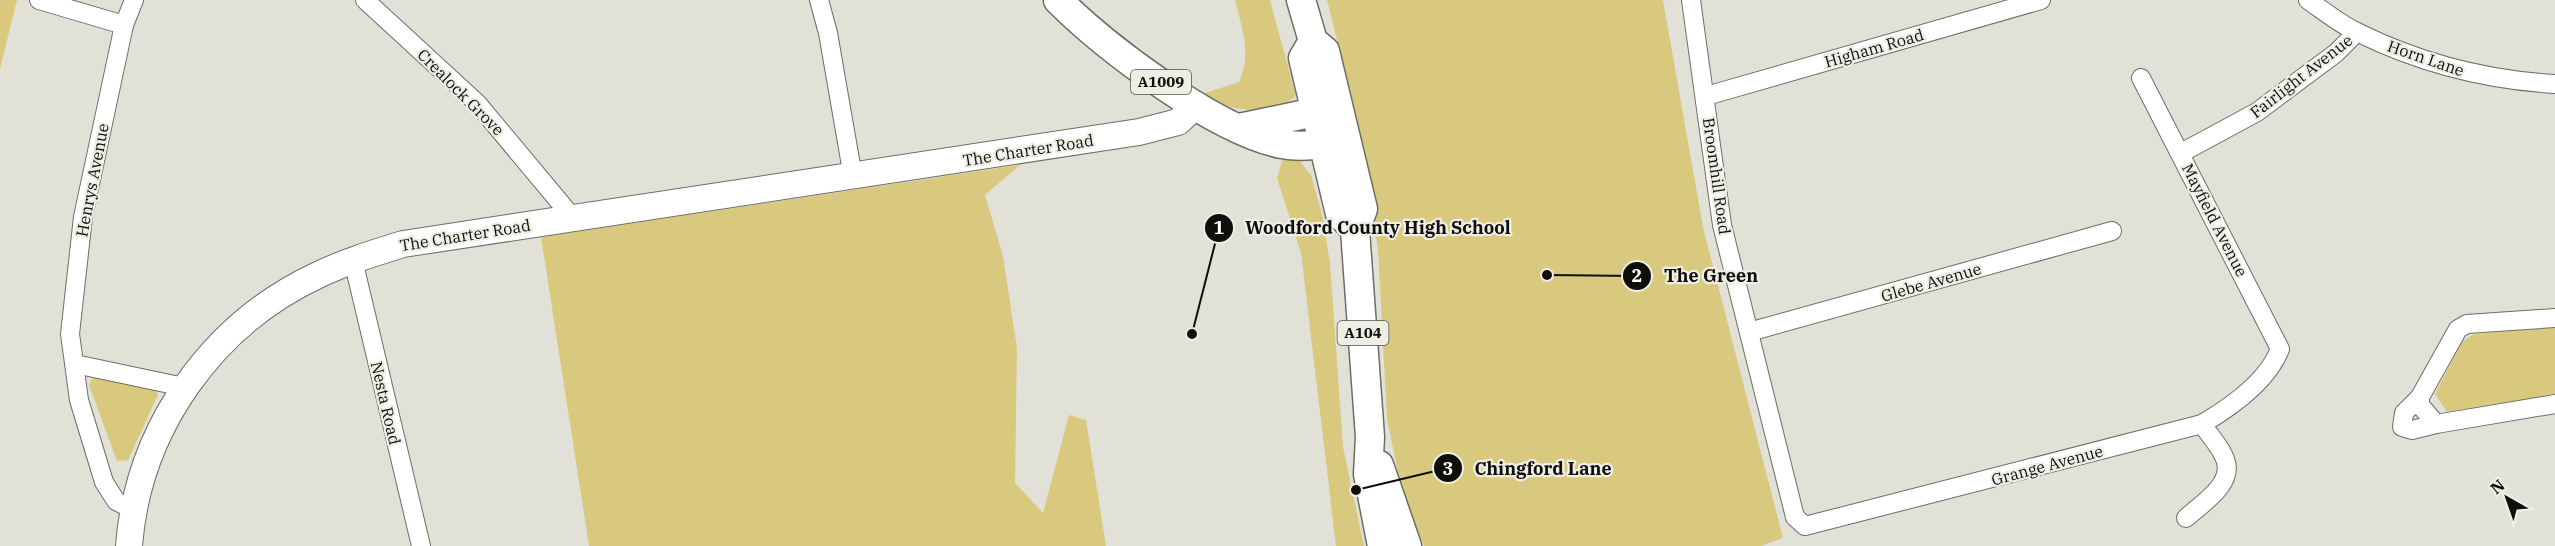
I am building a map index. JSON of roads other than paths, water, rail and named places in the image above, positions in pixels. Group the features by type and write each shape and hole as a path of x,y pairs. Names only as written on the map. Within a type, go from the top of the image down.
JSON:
{"main road":[{"name":"A1009","path":"1058,0 1097,35 1196,105 1239,128 1255,136 1283,144 1335,142"},
{"name":"A104","path":"1301,0 1313,42 1303,58 1327,110 1335,142 1363,209 1355,230 1370,437 1368,474 1382,546"},
{"path":"1239,128 1327,110"},
{"name":"A104","path":"1370,437 1407,546"}],"street":[{"path":"39,0 124,25"},
{"name":"Henrys Avenue","path":"132,509 116,501 104,482 79,400 70,334 83,217 124,25 134,0"},
{"name":"Crealock Grove","path":"365,0 477,103 573,218"},
{"path":"819,0 828,33 853,177"},
{"name":"Broomhill Road","path":"1691,0 1722,225 1795,518 1800,524"},
{"name":"Higham Road","path":"1706,96 2042,0"},
{"name":"Horn Lane","path":"2308,0 2357,32 2447,67 2480,75 2555,84"},
{"name":"Fairlight Avenue","path":"2181,153 2257,112 2336,53 2357,32"},
{"name":"Mayfield Avenue","path":"2141,78 2280,349 2275,363"},
{"name":"The Charter Road","path":"129,546 132,509 155,441 184,387 217,346 282,294 352,260 403,244 853,177 1159,128 1178,122 1196,105"},
{"name":"Glebe Avenue","path":"1749,332 2112,231"},
{"name":"Nesta Road","path":"352,260 421,546"},
{"path":"2555,318 2467,324 2458,329 2420,397 2404,413 2402,427 2412,430 2555,404"},
{"name":"Grange Avenue","path":"1800,524 1809,527 2202,424 2216,416 2268,373 2275,363"},
{"path":"75,364 184,387"},
{"path":"2420,397 2420,405 2436,424"},
{"path":"2186,519 2222,486 2226,474 2226,460 2202,424"}],"place":[{"name":"The Green","path":"1547,275"},
{"name":"Woodford County High School","path":"1192,334"},
{"name":"Chingford Lane","path":"1356,490"}]}
